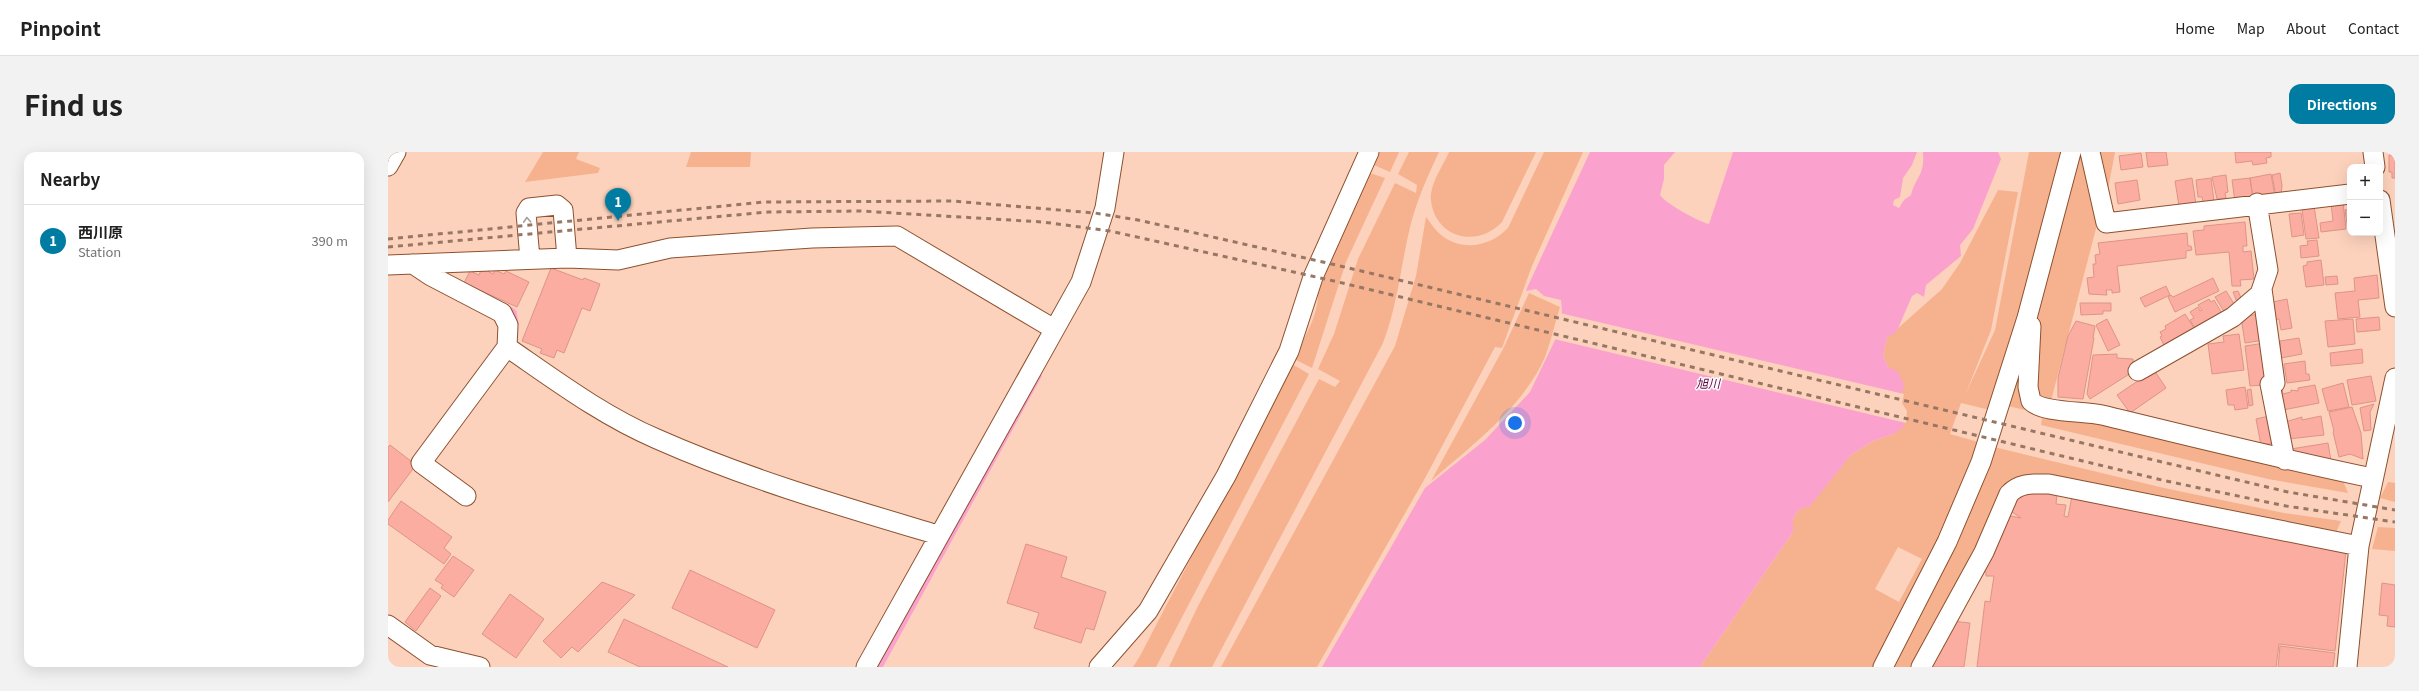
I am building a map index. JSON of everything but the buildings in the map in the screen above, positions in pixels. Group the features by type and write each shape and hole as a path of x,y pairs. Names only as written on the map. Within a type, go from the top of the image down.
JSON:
{"street":[{"path":"388,166 396,152"},
{"path":"866,667 938,535 1081,282 1105,208 1114,152"},
{"path":"1099,667 1148,611 1226,476 1289,351 1313,277 1370,152"},
{"path":"1883,667 1948,542 1981,462 2030,308 2071,152"},
{"path":"2090,152 2106,223 2257,203 2347,194"},
{"path":"2373,152 2375,164"},
{"path":"2138,370 2234,317 2253,301 2262,289 2268,270 2257,203"},
{"path":"530,259 526,214 529,208 557,205 563,210 568,258"},
{"path":"2383,214 2392,254 2395,307"},
{"path":"388,265 568,258 618,260 670,248 812,238 897,236 1054,328"},
{"path":"413,264 431,276 502,313 508,325 507,348 421,463 466,496"},
{"path":"2262,289 2275,383 2270,384 2285,460"},
{"path":"2030,308 2031,326 2028,388 2029,396 2034,404 2046,408 2091,413 2285,460 2372,478"},
{"path":"507,348 607,414 656,439 721,465 813,497 938,535"},
{"path":"2347,667 2359,546 2372,478 2395,378"},
{"path":"1921,667 1984,552 2009,494 2015,488 2025,484 2049,484 2359,546"},
{"path":"388,625 430,655 480,667"}],"shaded area":[{"path":"543,152 579,152 576,159 600,168 598,173 525,182"},
{"path":"691,152 751,152 750,167 686,167"},
{"path":"1380,152 1399,152 1390,172 1374,165"},
{"path":"1409,152 1439,152 1411,223 1396,298 1383,343 1212,667 1169,667 1198,606 1319,379 1335,387 1340,381 1318,369 1334,334 1358,259 1395,183 1416,193 1417,185 1398,174"},
{"path":"1449,152 1536,152 1502,222 1492,230 1481,235 1470,237 1459,236 1449,231 1441,224 1435,214 1431,201 1432,189"},
{"path":"1544,152 1583,152 1532,266 1502,348 1495,347 1424,480 1317,667 1221,667 1395,346 1416,276 1426,217 1440,234 1448,240 1457,243 1475,245 1493,239 1508,228"},
{"path":"2029,152 2061,152 2039,249 1990,410 1961,403 1950,434 1982,443 1976,461 1887,643 1873,667 1700,667 1793,532 1793,519 1798,510 1834,475 1851,455 1873,441 1894,434 1888,367 1883,355 1887,338 1942,289 1960,263 1998,190 2018,192 1991,330 1966,393 1995,330","holes":["1898,547 1922,559 1899,602 1875,589"]},
{"path":"2075,152 2085,152 2098,221 2051,401 2044,404 2032,386 2035,318"},
{"path":"2094,152 2115,152 2106,200"},
{"path":"1370,173 1385,178 1346,262 1312,368 1294,359 1315,315 1318,296 1317,287"},
{"path":"1529,293 1560,307 1545,357 1536,375 1510,409 1479,439 1431,481 1503,349"},
{"path":"2029,327 2025,399 2216,450 2216,453 2224,455 2225,451 2342,478 2348,493 2268,479 2041,425 2042,418 2029,411 2008,406"},
{"path":"1292,364 1309,374 1156,667 1133,667 1140,656"},
{"path":"1994,447 2164,488 2284,513 2341,521 2334,537 2023,481 1918,667 1890,667"},
{"path":"2388,482 2395,483 2395,502 2380,498"},
{"path":"2378,527 2395,528 2395,551 2372,549"}],"water":[{"name":"旭川","path":"1590,152 1675,152 1664,165 1664,179 1660,195 1668,203 1683,212 1709,224 1733,152 1917,152 1912,165 1903,178 1900,197 1894,200 1893,205 1899,208 1904,200 1911,195 1920,175 1923,166 1923,152 1998,152 2001,159 1973,229 1960,245 1961,256 1926,285 1924,297 1917,293 1912,296 1897,331 1887,338 1883,355 1888,367 1897,371 1904,384 1900,403 1905,412 1904,426 1894,434 1873,441 1851,455 1810,506 1798,510 1793,519 1793,532 1700,667 1322,667 1425,488 1485,440 1530,392 1556,338 1562,312 1561,300 1544,296 1536,289 1526,291"}],"pier":[{"path":"1560,313 1904,394 1902,403 1907,411 1906,423 1554,339"}],"waterway":[{"path":"506,306 514,312 516,324"},
{"path":"880,667 1039,376"}],"railway":[{"path":"388,239 764,202 952,201 1095,213 1138,220 1336,265 2288,492 2395,510"},
{"path":"388,247 768,212 861,211 1043,222 1110,231 1334,281 2166,481 2286,506 2395,522"}],"place":[{"name":"西川原","path":"618,221"}]}
